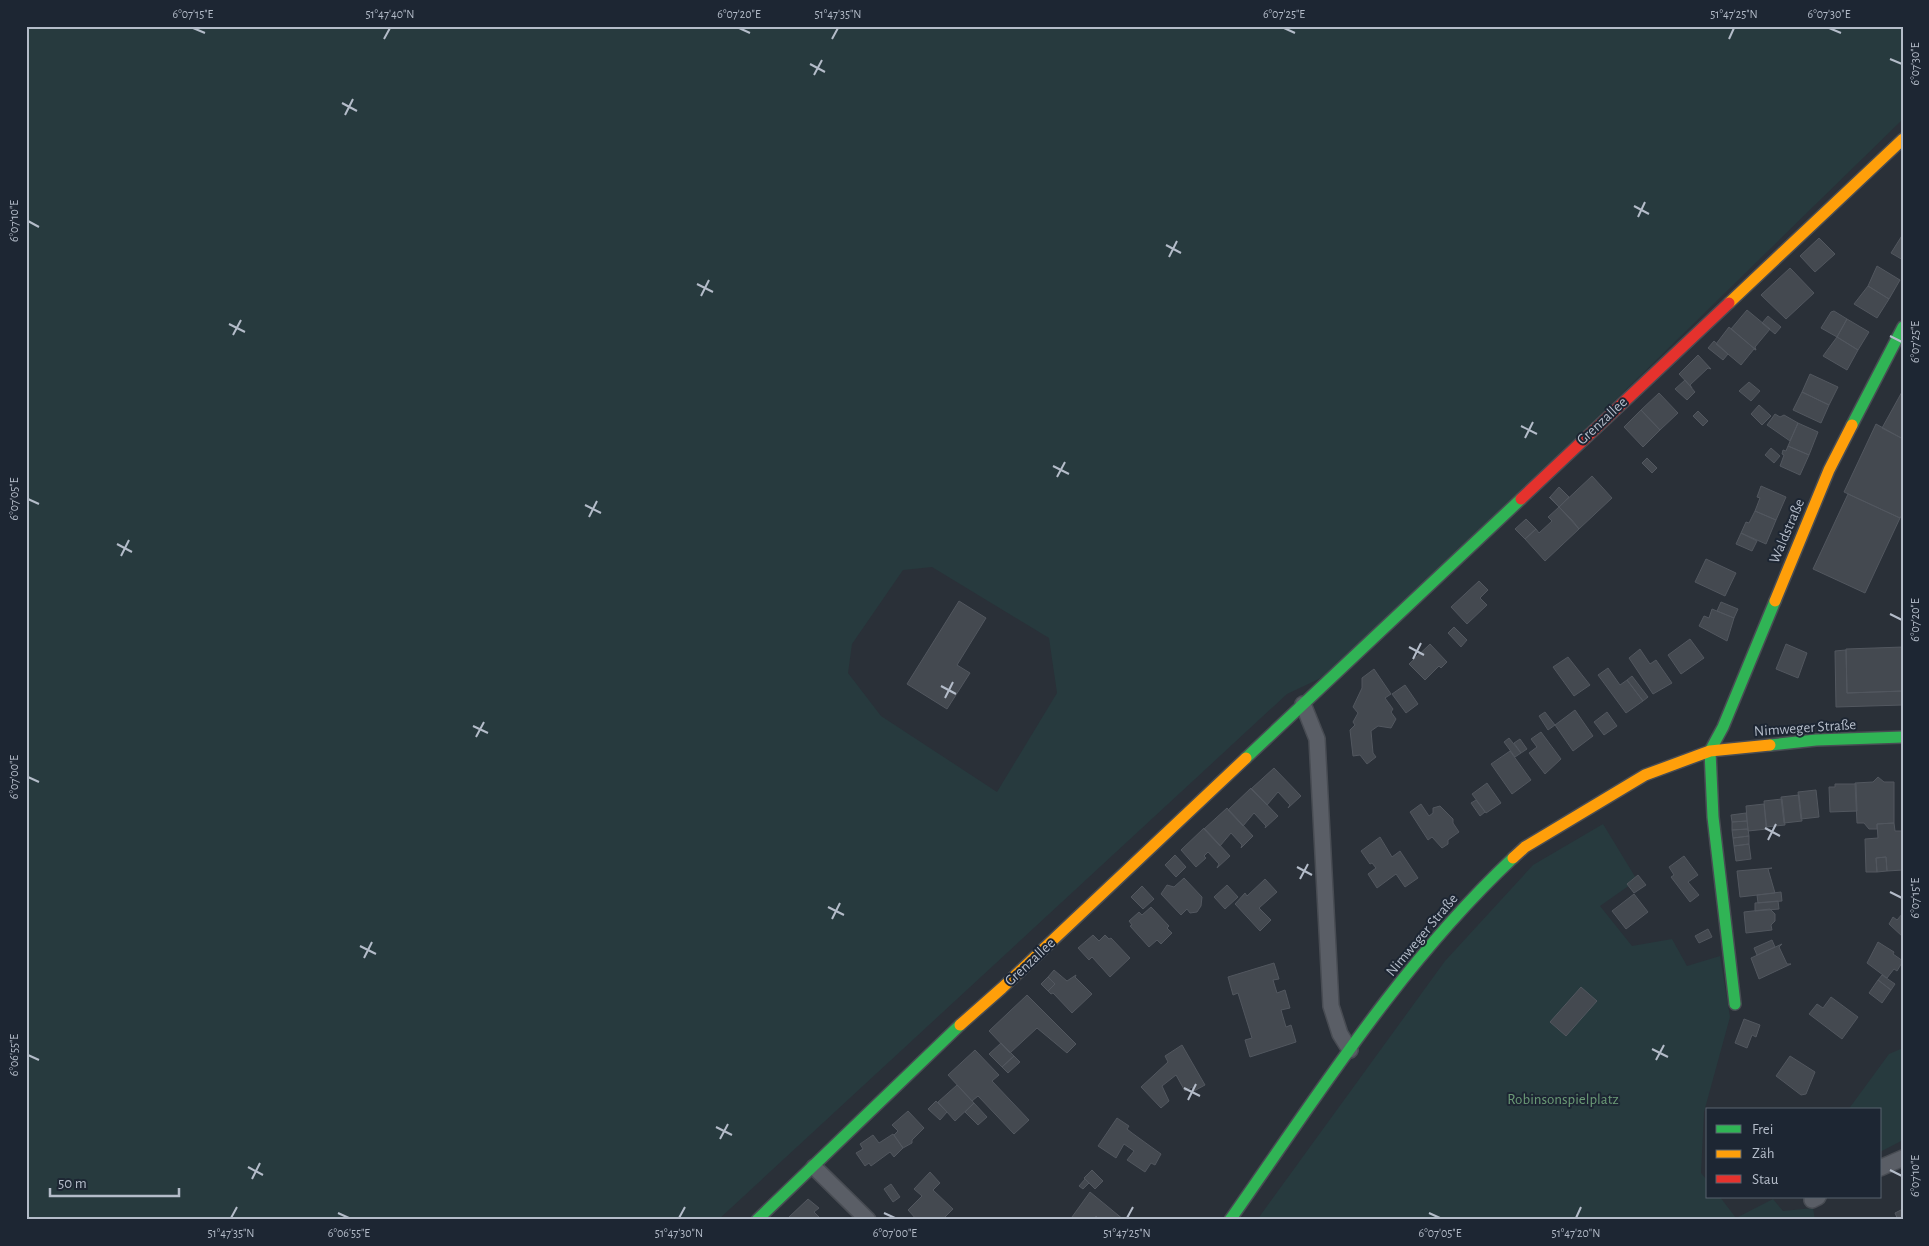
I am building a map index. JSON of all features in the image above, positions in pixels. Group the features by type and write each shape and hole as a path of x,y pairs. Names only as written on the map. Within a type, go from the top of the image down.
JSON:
{"street":[{"name":"Grenzallee","path":"757,1220 814,1167 936,1046 1002,988 1903,139"},
{"name":"Waldstraße","path":"1710,751 1723,727 1829,470 1903,327"},
{"path":"1303,704 1317,739 1331,1006 1340,1034 1350,1050"},
{"name":"Nimweger Straße","path":"1230,1220 1350,1050 1432,943 1476,893 1525,847 1646,775 1710,751 1816,740 1903,737"},
{"path":"1710,751 1713,817 1735,1004"},
{"path":"1882,1167 1903,1158"},
{"path":"814,1167 868,1220"}],"green space":[{"path":"26,26 1903,26 1903,119 1340,669 1287,694 718,1220 26,1220","holes":["932,567 1049,638 1057,693 997,792 881,716 848,673 852,644 903,570"]},
{"name":"Robinsonspielplatz","path":"1603,824 1637,880 1600,906 1632,946 1672,939 1687,966 1720,956 1730,1017 1704,1112 1701,1173 1706,1179 1706,1198 1721,1198 1736,1218 1773,1199 1783,1211 1813,1208 1815,1220 1257,1220 1445,961 1533,865"},
{"path":"1903,1048 1903,1140 1882,1151 1882,1108 1849,1108 1889,1054"}],"building":[{"path":"1903,234 1903,260 1891,253"},
{"path":"1819,238 1835,254 1815,272 1800,256"},
{"path":"1877,266 1900,280 1889,299 1868,286"},
{"path":"1790,268 1814,293 1786,319 1761,295"},
{"path":"1868,286 1889,299 1877,318 1854,304"},
{"path":"1747,310 1770,329 1755,347 1756,350 1731,329"},
{"path":"1834,311 1847,319 1837,337 1821,328 1831,312"},
{"path":"1768,316 1781,327 1775,334 1762,323"},
{"path":"1847,319 1869,332 1858,350 1837,337"},
{"path":"1729,327 1756,350 1754,349 1741,365 1716,344"},
{"path":"1837,337 1858,350 1847,370 1823,356"},
{"path":"1714,341 1728,354 1723,360 1708,348"},
{"path":"1698,355 1711,369 1708,368 1690,385 1692,388 1679,374"},
{"path":"1810,374 1838,387 1829,405 1802,392"},
{"path":"1685,380 1695,392 1687,400 1675,389"},
{"path":"1749,382 1760,391 1751,401 1739,391"},
{"path":"1903,390 1903,439 1882,428"},
{"path":"1802,392 1829,405 1821,423 1793,410"},
{"path":"1659,393 1678,413 1660,430 1641,410"},
{"path":"1759,405 1771,416 1762,425 1751,414"},
{"path":"1641,410 1660,430 1643,447 1624,427"},
{"path":"1698,411 1708,421 1703,426 1693,416"},
{"path":"1775,414 1780,417 1784,415 1798,423 1790,441 1767,425"},
{"path":"1798,423 1818,432 1809,455 1788,446"},
{"path":"1876,424 1903,439 1903,513 1900,518 1844,492"},
{"path":"1788,446 1809,455 1800,475 1780,466 1784,455 1782,454 1783,450 1786,451"},
{"path":"1771,448 1780,456 1774,463 1765,455"},
{"path":"1647,458 1657,468 1652,473 1642,463"},
{"path":"1592,476 1612,498 1579,529 1559,507"},
{"path":"1761,486 1786,497 1776,520 1755,511 1760,498 1757,497"},
{"path":"1559,487 1569,497 1559,507 1550,497"},
{"path":"1848,494 1900,518 1865,593 1813,569"},
{"path":"1559,507 1579,529 1545,561 1525,539 1536,529 1539,533 1552,521 1548,517"},
{"path":"1755,511 1776,520 1766,544 1741,533 1746,522 1749,523"},
{"path":"1526,519 1536,529 1525,539 1515,529"},
{"path":"1741,533 1757,541 1752,551 1736,544"},
{"path":"1706,559 1736,573 1725,596 1695,582"},
{"path":"1479,581 1488,590 1480,598 1487,605 1467,624 1451,607"},
{"path":"959,601 986,618 957,665 970,673 947,709 907,684"},
{"path":"1721,602 1738,609 1734,618 1717,611"},
{"path":"1712,609 1734,618 1727,641 1699,626 1704,616 1709,618"},
{"path":"1454,627 1467,640 1461,647 1448,633"},
{"path":"1690,639 1704,658 1681,674 1668,655"},
{"path":"1430,644 1447,662 1441,668 1439,666 1425,680 1409,664"},
{"path":"1786,644 1807,653 1798,678 1776,669"},
{"path":"1903,647 1903,691 1847,693 1846,649"},
{"path":"1640,649 1650,664 1656,660 1672,683 1653,694 1629,658"},
{"path":"1846,650 1847,693 1903,691 1903,705 1836,707 1835,651"},
{"path":"1568,657 1590,685 1574,696 1553,667"},
{"path":"1608,668 1620,685 1627,680 1643,701 1626,713 1598,675"},
{"path":"1374,669 1391,694 1385,698 1393,709 1391,712 1396,719 1391,728 1378,726 1371,731 1373,753 1376,757 1367,764 1360,755 1353,756 1350,730 1355,725 1353,722 1358,713 1353,707 1362,688 1362,678"},
{"path":"1632,676 1648,697 1643,701 1627,680"},
{"path":"1405,685 1418,704 1406,713 1392,694"},
{"path":"1575,710 1593,736 1573,751 1555,725"},
{"path":"1545,712 1555,725 1548,730 1539,716"},
{"path":"1607,712 1617,726 1604,735 1594,722"},
{"path":"1541,732 1561,759 1545,774 1529,753 1537,747 1531,739"},
{"path":"1509,738 1521,753 1515,757 1504,742"},
{"path":"1520,739 1527,749 1521,753 1514,743"},
{"path":"1510,751 1531,780 1512,794 1491,764"},
{"path":"1274,768 1301,796 1288,808 1290,805 1278,792 1267,805 1251,789"},
{"path":"1878,777 1884,782 1894,782 1894,823 1877,824 1877,829 1869,829 1864,823 1857,823 1855,783 1873,782"},
{"path":"1487,783 1501,803 1486,813 1472,794"},
{"path":"1835,784 1856,784 1857,811 1830,812 1829,787 1835,787"},
{"path":"1251,788 1278,816 1265,828 1266,826 1254,813 1243,826 1228,810"},
{"path":"1816,790 1819,817 1801,819 1798,792"},
{"path":"1799,795 1802,821 1784,823 1781,797"},
{"path":"1782,799 1785,825 1766,827 1764,801"},
{"path":"1476,800 1485,812 1480,816 1471,803"},
{"path":"1421,804 1429,816 1433,813 1433,808 1440,806 1453,819 1453,823 1459,832 1448,840 1448,844 1442,848 1432,837 1428,840 1410,812"},
{"path":"1764,804 1767,829 1748,831 1746,806"},
{"path":"1227,808 1253,836 1241,848 1242,845 1231,833 1220,846 1204,829"},
{"path":"1746,813 1747,821 1732,822 1731,815"},
{"path":"1747,821 1748,829 1732,830 1732,822"},
{"path":"1894,823 1895,831 1903,831 1903,870 1887,871 1886,857 1876,858 1877,872 1866,872 1865,839 1878,838 1877,824"},
{"path":"1204,828 1230,856 1217,868 1219,864 1208,852 1204,856 1206,858 1196,867 1181,850"},
{"path":"1748,829 1749,836 1733,838 1732,830"},
{"path":"1749,836 1749,844 1734,846 1733,838"},
{"path":"1380,837 1392,857 1400,851 1418,878 1405,887 1396,874 1377,888 1368,874 1376,868 1372,863 1370,864 1361,851"},
{"path":"1749,844 1751,859 1736,861 1734,846"},
{"path":"1175,855 1186,867 1176,877 1165,865"},
{"path":"1684,856 1698,875 1688,882 1699,895 1690,902 1671,877 1674,875 1669,867"},
{"path":"1886,857 1887,871 1877,872 1876,858"},
{"path":"1772,868 1768,869 1775,893 1740,897 1737,871"},
{"path":"1638,875 1646,885 1634,893 1627,884"},
{"path":"1184,878 1202,897 1201,906 1197,912 1190,913 1187,909 1181,915 1161,894 1167,885 1174,887"},
{"path":"1265,879 1277,892 1259,908 1271,920 1260,931 1235,904 1245,893 1247,896"},
{"path":"1227,885 1238,897 1225,909 1214,897"},
{"path":"1142,886 1154,899 1143,909 1131,897"},
{"path":"1781,892 1782,901 1758,903 1757,895"},
{"path":"1634,894 1648,912 1626,929 1612,911"},
{"path":"1778,901 1779,909 1755,911 1755,903"},
{"path":"1151,907 1169,926 1167,928 1172,933 1161,944 1157,940 1149,947 1130,926 1132,925 1129,921 1139,912 1142,915"},
{"path":"1770,909 1775,914 1775,921 1771,925 1772,930 1746,933 1744,912"},
{"path":"1903,913 1903,937 1889,924 1893,917 1897,920"},
{"path":"1708,929 1712,937 1699,943 1695,936"},
{"path":"1093,935 1099,941 1105,935 1109,939 1111,938 1130,958 1110,977 1092,957 1089,960 1078,948"},
{"path":"1772,940 1775,947 1757,955 1754,948"},
{"path":"1878,942 1894,952 1893,954 1903,961 1897,971 1894,969 1887,978 1867,963"},
{"path":"1782,944 1779,947 1787,964 1791,964 1759,979 1751,958"},
{"path":"1274,963 1279,979 1273,980 1277,993 1285,990 1290,1008 1281,1010 1286,1027 1291,1025 1296,1042 1250,1057 1245,1040 1252,1038 1238,993 1233,995 1228,977"},
{"path":"1054,970 1067,981 1076,975 1075,977 1092,994 1072,1013 1053,993 1051,994 1048,991 1055,984 1048,977"},
{"path":"1882,975 1895,984 1891,990 1878,980"},
{"path":"1048,977 1055,984 1048,991 1041,984"},
{"path":"1878,980 1891,990 1882,1003 1869,993"},
{"path":"1581,987 1597,1001 1566,1036 1550,1022"},
{"path":"1027,995 1076,1044 1067,1053 1037,1028 1010,1053 989,1031"},
{"path":"1831,997 1858,1017 1842,1039 1809,1014 1817,1004 1823,1008"},
{"path":"1744,1019 1760,1025 1756,1037 1752,1035 1747,1048 1735,1043"},
{"path":"1001,1043 1014,1056 1002,1067 989,1054"},
{"path":"1182,1045 1205,1085 1194,1091 1192,1087 1185,1091 1176,1075 1162,1086 1169,1101 1161,1108 1141,1087 1168,1062 1165,1056"},
{"path":"975,1050 999,1075 992,1081 1029,1120 1014,1134 978,1096 972,1101 948,1075"},
{"path":"1014,1056 1020,1062 1008,1073 1002,1067"},
{"path":"1790,1056 1815,1072 1806,1094 1801,1095 1776,1076"},
{"path":"957,1085 974,1103 955,1121 938,1102"},
{"path":"936,1101 947,1112 940,1120 928,1109"},
{"path":"974,1103 987,1117 978,1125 965,1112"},
{"path":"908,1111 924,1128 912,1140 912,1143 903,1148 894,1135 898,1131 892,1125"},
{"path":"1117,1118 1129,1126 1127,1129 1161,1154 1155,1165 1151,1163 1145,1172 1127,1160 1134,1151 1124,1144 1116,1158 1098,1146"},
{"path":"893,1134 903,1148 894,1157 890,1152 871,1166 869,1163 865,1166 856,1153 863,1149 860,1144 873,1135 879,1143"},
{"path":"1092,1170 1103,1181 1095,1189 1084,1178"},
{"path":"930,1172 940,1183 933,1190 953,1209 942,1220 917,1220 908,1210 922,1196 914,1189"},
{"path":"1085,1179 1089,1183 1083,1189 1079,1186"},
{"path":"891,1184 900,1197 893,1202 884,1189"},
{"path":"1090,1192 1124,1220 1100,1220 1096,1216 1093,1220 1075,1220 1072,1217"},
{"path":"808,1199 819,1208 814,1212 822,1220 790,1220 788,1218"},
{"path":"1903,1209 1903,1218 1898,1220 1895,1213"}],"traffic: fast":[{"path":"1852,425 1903,327"},
{"path":"1246,758 1521,499"},
{"path":"1735,1004 1713,817 1710,751 1723,727 1775,601"},
{"path":"1770,745 1816,740 1903,737"},
{"path":"1230,1220 1329,1078 1397,986 1472,899 1513,858"},
{"path":"757,1220 960,1025"}],"traffic: slow":[{"path":"1729,303 1903,139"},
{"path":"1775,601 1829,470 1852,425"},
{"path":"1513,858 1525,847 1645,775 1710,751 1770,745"},
{"path":"960,1025 1002,988 1246,758"}],"traffic: jam":[{"path":"1521,499 1729,303"}]}
